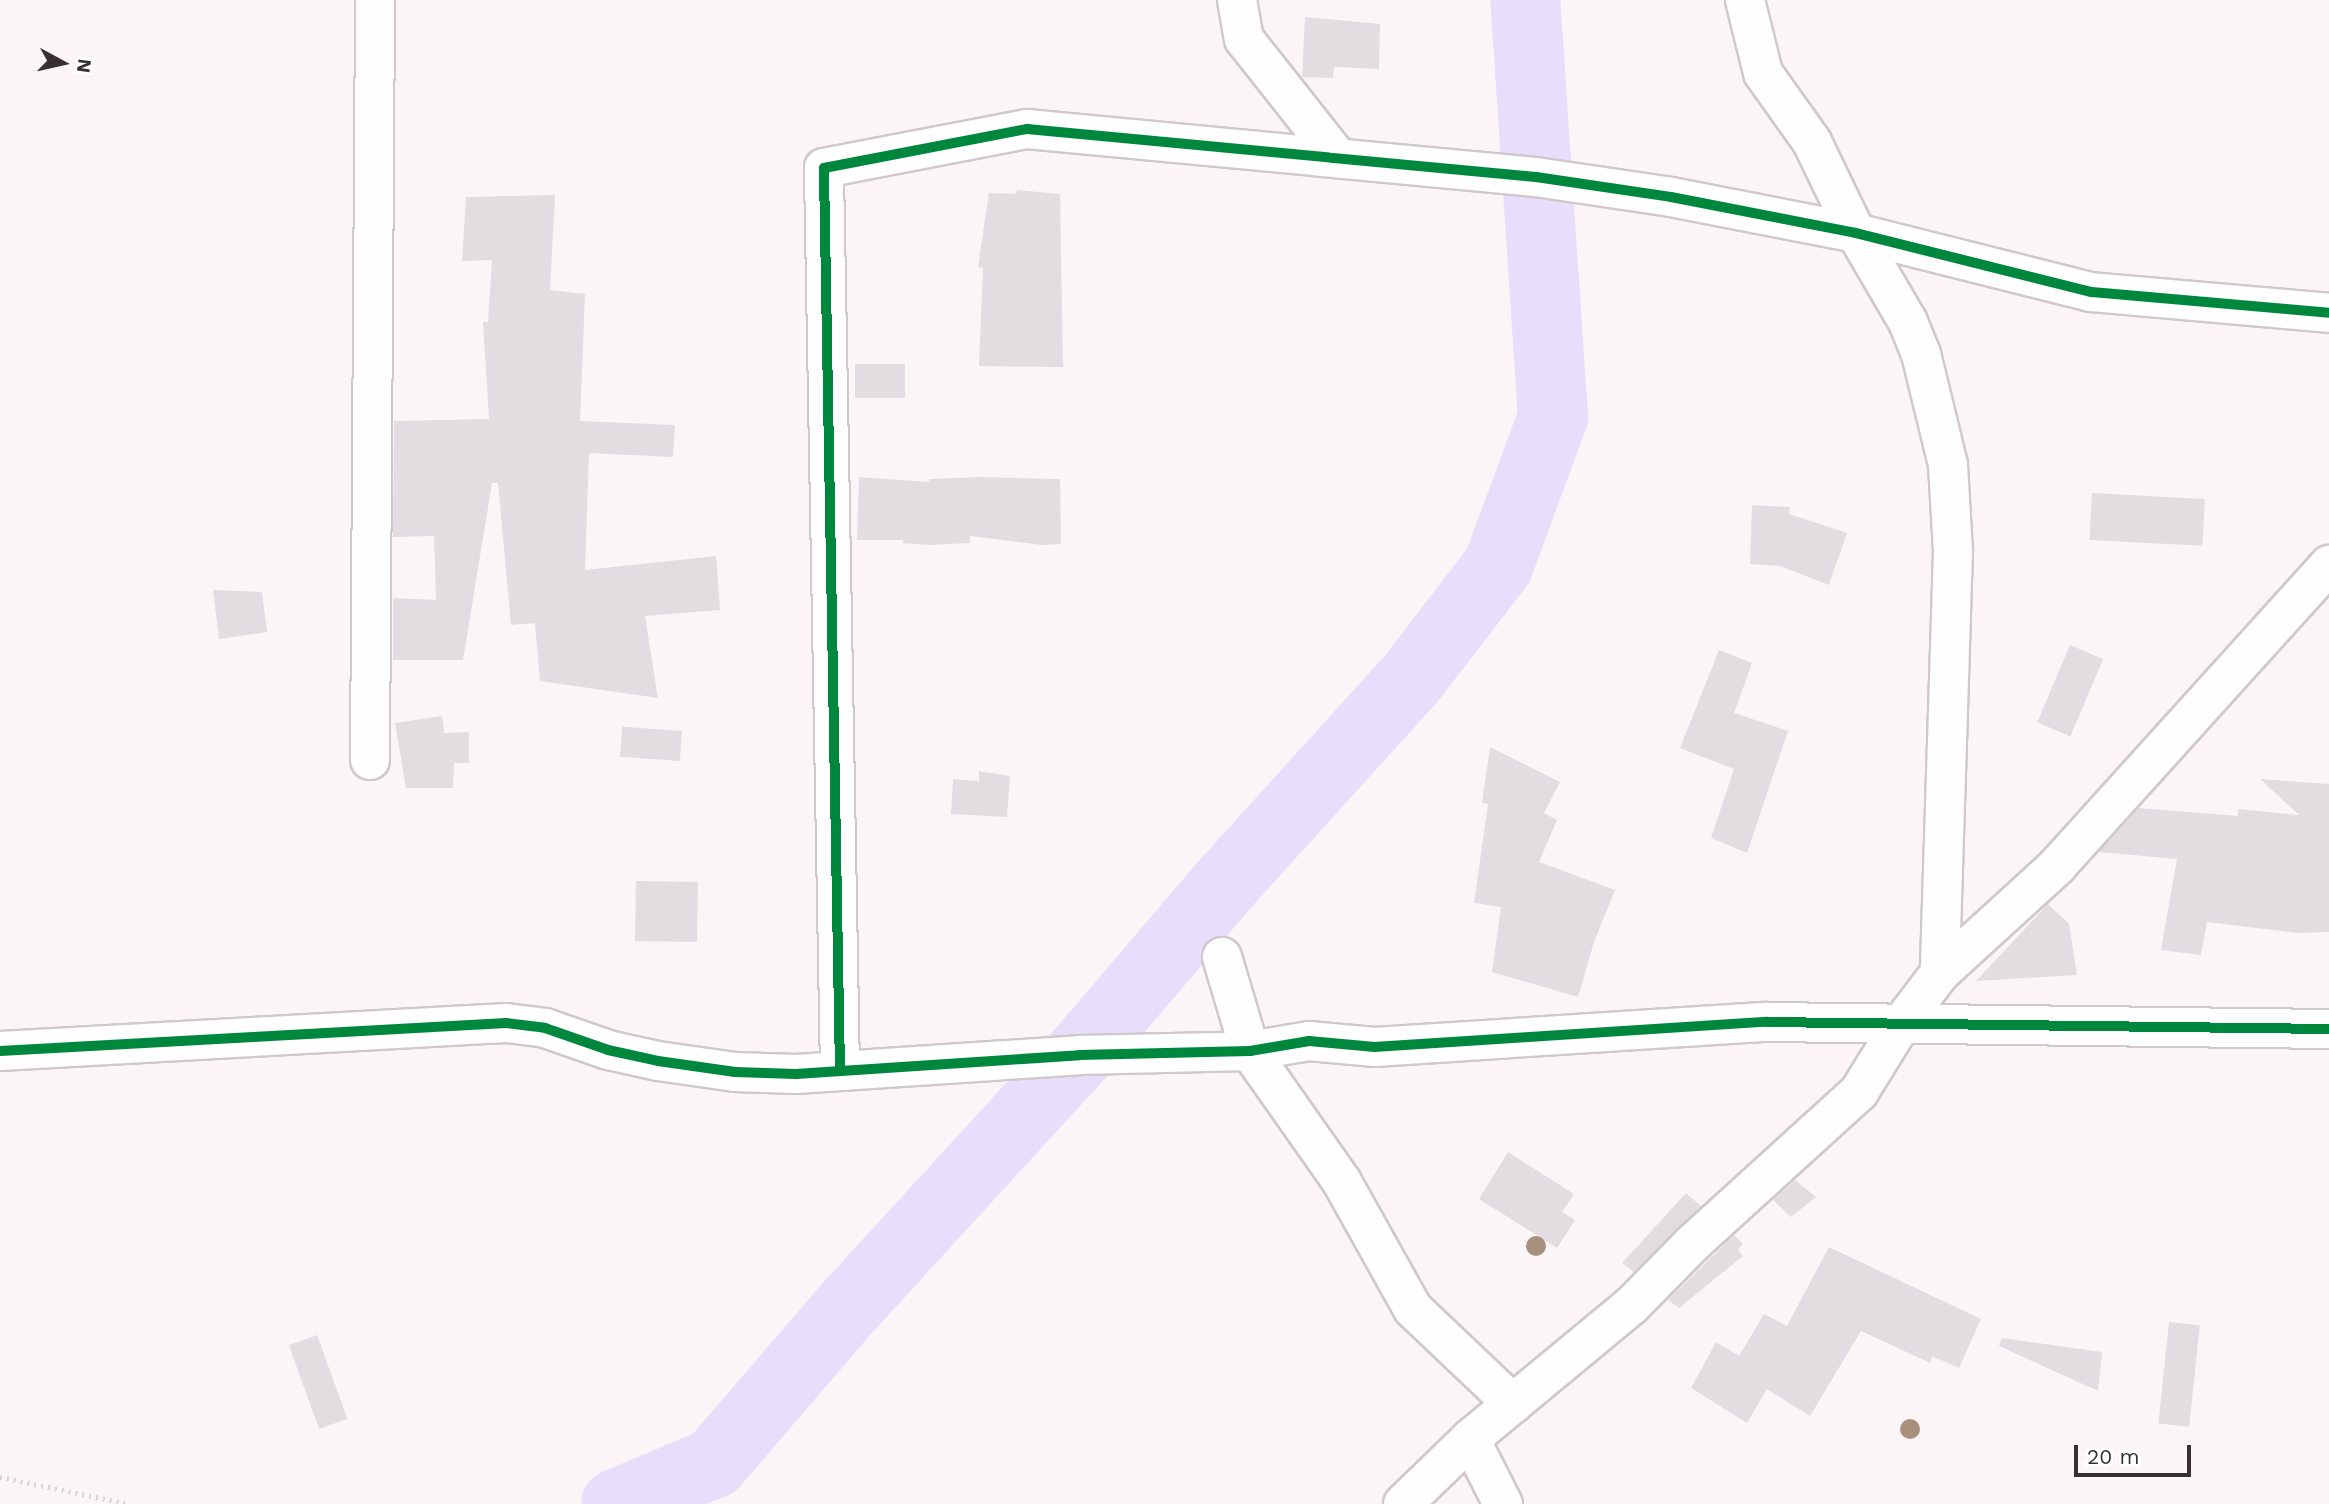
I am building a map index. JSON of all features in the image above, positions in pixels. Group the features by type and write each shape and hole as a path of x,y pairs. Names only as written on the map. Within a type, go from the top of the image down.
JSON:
{"street":[{"path":"370,760 374,0"},
{"path":"1237,0 1244,39 1338,158"},
{"path":"1745,0 1763,73 1812,142 1856,233 1908,322 1922,354 1948,465 1953,551 1940,973"},
{"path":"840,1071 824,168 1027,129 1536,177 1671,197 1856,233 2091,292 2329,313"},
{"path":"1403,1504 1470,1439 1632,1306 1693,1243 1858,1092 1901,1024 1940,973 2057,866 2329,565"},
{"path":"1222,957 1251,1051 1342,1182 1413,1310 1513,1404"},
{"path":"0,1051 506,1023 545,1028 608,1050 735,1072 796,1074 1079,1055 1251,1051 1309,1041 1375,1048 1766,1022 2329,1029"},
{"path":"1470,1439 1503,1504"}],"path":[{"path":"0,1477 129,1504"}],"building":[{"path":"1305,17 1380,24 1379,69 1334,67 1333,78 1302,77"},
{"path":"1017,190 1060,194 1063,367 979,366 983,268 978,267 989,193 1016,194"},
{"path":"555,195 550,290 585,294 580,421 675,425 673,457 589,453 585,570 716,556 720,610 645,616 658,698 540,681 535,623 511,625 498,483 492,483 463,660 393,660 393,598 436,600 434,536 393,537 394,421 489,419 483,322 488,322 492,260 462,261 466,197"},
{"path":"855,364 905,364 905,398 855,398"},
{"path":"859,477 929,482 929,479 981,477 1060,479 1061,544 1042,545 970,536 970,543 929,545 903,543 903,540 857,540"},
{"path":"2092,493 2205,499 2202,546 2090,540"},
{"path":"1752,505 1790,507 1789,514 1847,533 1829,585 1780,566 1750,564"},
{"path":"213,590 262,592 267,632 219,639"},
{"path":"2070,645 2103,659 2070,736 2037,722"},
{"path":"1719,650 1752,663 1734,713 1788,731 1747,853 1711,838 1734,769 1680,748"},
{"path":"442,716 444,733 469,732 469,763 454,763 453,788 406,788 395,723"},
{"path":"622,727 682,731 680,761 620,757"},
{"path":"1490,747 1560,782 1544,813 1557,820 1539,862 1615,890 1594,942 1578,997 1492,972 1501,907 1474,903 1488,804 1482,803"},
{"path":"979,771 1010,776 1007,817 951,814 953,779 979,781"},
{"path":"2260,779 2329,784 2329,932 2298,933 2207,922 2201,955 2161,950 2177,859 2099,852 2139,808 2238,816 2238,809 2299,815"},
{"path":"636,881 698,882 697,942 635,941"},
{"path":"2048,904 2069,924 2077,975 1976,981"},
{"path":"1508,1152 1574,1194 1562,1212 1575,1220 1557,1248 1479,1199"},
{"path":"1795,1180 1816,1197 1791,1217 1773,1200"},
{"path":"1686,1193 1701,1206 1634,1272 1622,1263"},
{"path":"1734,1235 1743,1244 1738,1250 1743,1256 1679,1308 1668,1300"},
{"path":"1829,1247 1981,1319 1959,1368 1932,1356 1930,1363 1861,1331 1810,1416 1767,1389 1747,1423 1691,1388 1716,1342 1739,1356 1764,1314 1787,1326"},
{"path":"2169,1322 2200,1325 2189,1427 2158,1423"},
{"path":"317,1335 347,1419 319,1429 289,1345"},
{"path":"2002,1338 2102,1352 2098,1391 1999,1346"}],"waterway":[{"path":"616,1504 714,1463 851,1304 1079,1055 1226,883 1411,679 1498,566 1553,417 1525,0"}],"cycle path":[{"path":"840,1071 824,168 1027,129 1536,177 1671,197 1856,233 2091,292 2329,313"},
{"path":"0,1051 506,1023 545,1028 608,1050 658,1061 735,1072 796,1074 1079,1055 1250,1051 1309,1041 1375,1047 1766,1022 2329,1029"}]}
